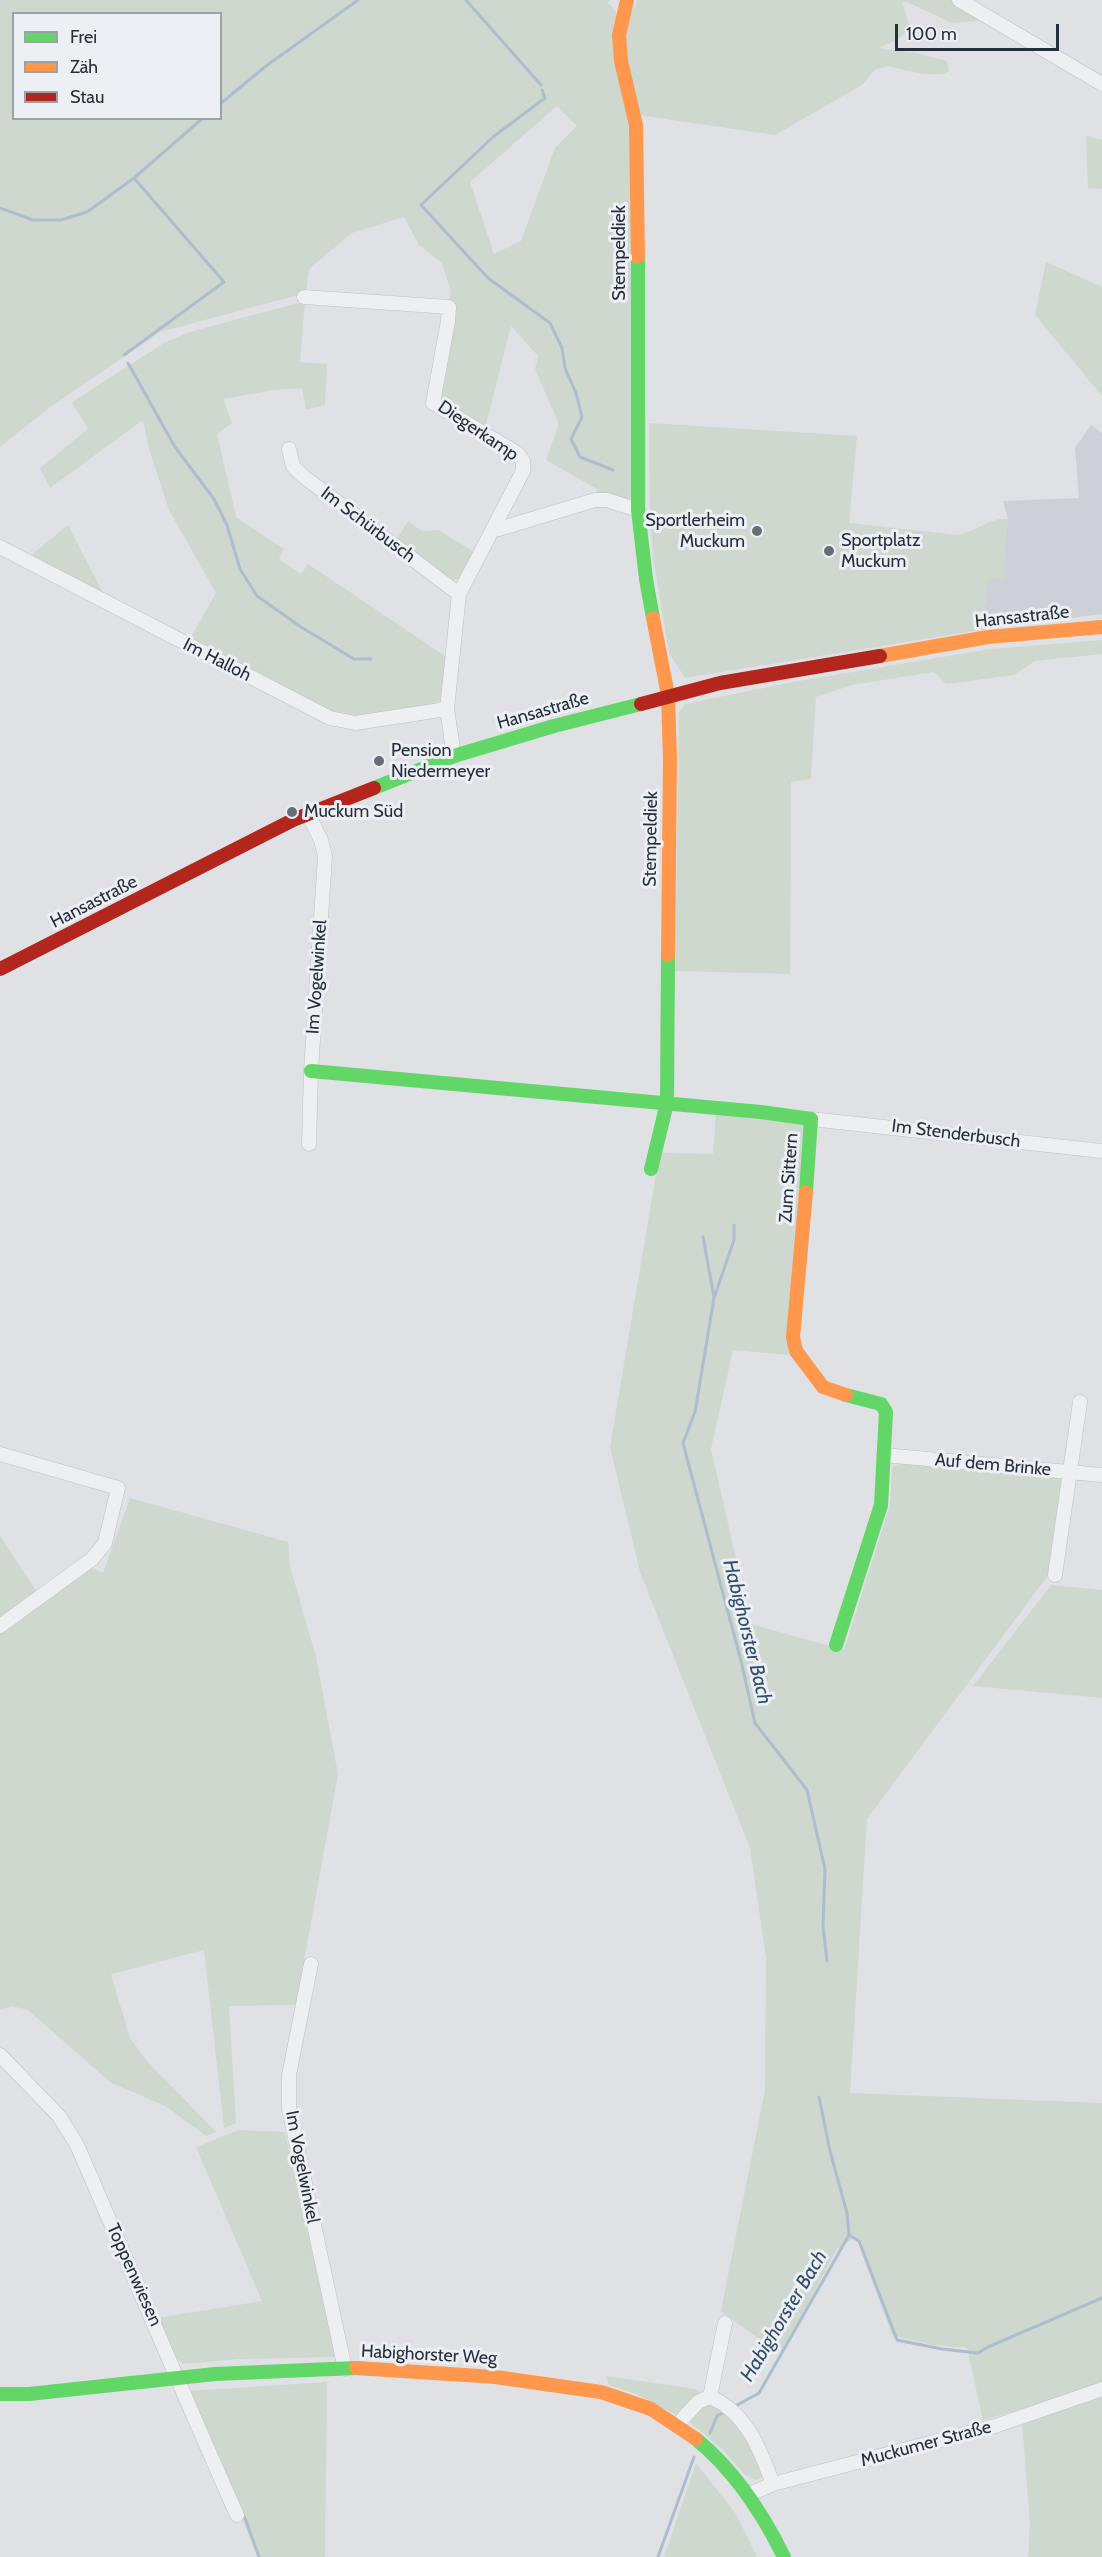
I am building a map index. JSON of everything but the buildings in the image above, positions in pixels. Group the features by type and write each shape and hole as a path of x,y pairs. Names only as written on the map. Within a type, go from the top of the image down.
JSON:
{"street":[{"name":"Stempeldiek","path":"627,0 619,35 621,61 636,125 638,160 638,510 646,579 668,695 670,760 667,1103 651,1169"},
{"path":"959,0 1102,84"},
{"name":"Diegerkamp","path":"304,297 449,307 433,403 517,453 523,461 523,471 459,594 447,709 454,756"},
{"name":"Im Schürbusch","path":"289,449 293,466 303,476 459,594"},
{"path":"494,527 499,529 595,500 607,500 638,510"},
{"name":"Im Halloh","path":"0,547 330,718 355,723 447,709"},
{"name":"Hansastraße","path":"0,969 308,814 454,756 668,695 720,683 988,637 1102,627"},
{"name":"Im Vogelwinkel","path":"308,814 321,840 324,856 309,1144"},
{"name":"Zum Sittern","path":"311,1071 761,1112 811,1119 793,1337 795,1351 823,1387 833,1392 881,1404 886,1412 880,1505 837,1645"},
{"name":"Im Stenderbusch","path":"811,1119 1102,1151"},
{"path":"1055,1575 1080,1402"},
{"path":"0,1454 118,1488 105,1543 92,1559 0,1626"},
{"name":"Auf dem Brinke","path":"885,1455 1102,1475"},
{"name":"Im Vogelwinkel","path":"311,1964 289,2075 289,2109 345,2369"},
{"name":"Toppenwiesen","path":"0,2055 59,2116 68,2129 237,2515"},
{"path":"710,2397 725,2323"},
{"name":"Habighorster Weg","path":"0,2394 29,2394 176,2377 244,2372 345,2369 451,2373 558,2385 610,2394 635,2403 677,2425 727,2465 750,2494 784,2557"},
{"name":"Muckumer Straße","path":"750,2494 773,2484 995,2426 1102,2389"},
{"path":"677,2425 698,2402 710,2397"},
{"path":"710,2397 733,2409 756,2442 773,2484"}],"shaded area":[{"path":"0,0 610,0 608,2 625,24 638,0 951,0 985,20 952,23 907,2 902,2 910,28 900,38 879,48 917,53 947,61 949,71 943,74 923,74 888,66 875,70 862,85 775,135 631,114 632,497 626,501 596,497 597,489 546,460 559,424 535,369 538,356 511,326 485,429 443,404 441,396 456,305 449,302 451,292 442,263 419,245 404,217 352,233 309,269 306,293 160,332 49,408 0,447","holes":["557,106 577,126 555,148 521,241 494,254 470,182"]},
{"path":"1086,136 1102,140 1102,189 1088,188"},
{"path":"1046,262 1102,287 1102,396 1035,315"},
{"path":"305,301 300,362 327,364 325,405 306,410 302,388 274,390 223,399 232,423 217,434 236,517 284,549 279,559 301,574 308,564 448,658 444,698 428,706 356,718 330,711 190,639 216,593 169,510 149,449 143,420 50,488 40,468 88,429 72,402 164,343 190,332"},
{"name":"Sportplatz Muckum","path":"649,423 857,436 849,523 957,535 995,520 1008,519 1003,579 988,579 980,630 685,678 669,653 653,557"},
{"path":"1091,425 1102,433 1102,614 980,630 988,579 1002,579 1008,519 1003,501 1079,498 1075,448"},
{"path":"408,521 422,531 438,530 476,553 462,579 452,580 396,541"},
{"path":"68,525 104,595 30,556"},
{"path":"1102,640 1102,654 1035,661 1014,675 946,684 934,672 852,685 816,697 811,779 791,782 790,974 675,971 679,712 685,704 793,682 990,649"},
{"path":"716,1113 803,1121 806,1142 788,1355 733,1350 711,1449 751,1624 844,1650 890,1505 892,1468 899,1464 1065,1474 1049,1574 867,1819 850,2093 1102,2103 1102,2557 1028,2557 1030,2524 1021,2409 983,2420 967,2348 933,2345 892,2335 856,2237 837,2249 784,2349 765,2343 721,2311 765,2090 766,1958 750,1848 640,1572 610,1447 655,1180 662,1153 713,1154"},
{"path":"130,1498 288,1542 290,1566 316,1657 338,1774 296,2005 229,2006 236,2123 224,2128 204,1950 111,1974 130,2038 147,2061 216,2132 206,2136 167,2107 110,2082 28,2010 12,2006 0,2010 0,1631 89,1567 103,1573"},
{"path":"0,1536 38,1594 0,1620"},
{"path":"1051,1585 1102,1590 1102,1698 973,1686"},
{"path":"239,2130 285,2132 336,2357 240,2359 183,2364 177,2359 158,2318 262,2301 196,2147"},
{"path":"606,2376 696,2389 708,2400 722,2405 748,2439 765,2477 756,2480 744,2474 724,2451 691,2423 636,2394 609,2385"},
{"path":"327,2382 325,2557 258,2557 188,2391"},
{"path":"696,2463 736,2514 757,2557 664,2557"}],"waterway":[{"path":"222,102 266,66 358,0"},
{"path":"466,0 541,85"},
{"path":"542,90 545,98 493,137 421,205 488,278 550,323 562,348 565,368 576,393 582,417 571,439 580,457 613,470"},
{"path":"0,208 33,220 61,220 87,212 134,178 201,120"},
{"path":"124,355 224,282 134,178"},
{"path":"128,363 175,447 214,499 227,525 240,569 257,596 301,627 354,659 371,659"},
{"name":"Habighorster Bach","path":"734,1225 734,1240 714,1298 695,1412 683,1443 741,1661 755,1723 807,1790 825,1869 823,1926 827,1961"},
{"name":"Habighorster Bach","path":"703,1237 714,1297"},
{"name":"Habighorster Bach","path":"819,2097 830,2151 847,2213 849,2235"},
{"name":"Habighorster Bach","path":"737,2405 759,2393 849,2235 859,2241 897,2340 978,2353 1102,2298"},
{"name":"Habighorster Bach","path":"710,2433 717,2416 726,2411"},
{"name":"Habighorster Bach","path":"658,2557 694,2457"},
{"path":"245,2518 259,2557"}],"traffic: fast":[{"path":"638,257 638,510 653,618"},
{"path":"374,788 454,756 554,726 641,704"},
{"path":"651,1169 667,1103 668,955"},
{"path":"311,1071 761,1112 811,1119 806,1192"},
{"path":"836,1645 881,1505 886,1412 881,1404 846,1395"},
{"path":"0,2394 29,2394 215,2374 356,2368"},
{"path":"696,2439 723,2465 746,2493 784,2557"}],"traffic: slow":[{"path":"627,0 619,35 621,61 636,125 638,257"},
{"path":"653,618 668,695 670,760 668,955"},
{"path":"880,656 988,637 1102,627"},
{"path":"806,1192 793,1337 796,1351 823,1387 846,1395"},
{"path":"356,2368 495,2377 601,2392 651,2409 696,2439"}],"traffic: jam":[{"path":"641,704 720,683 880,656"},
{"path":"0,969 293,820 374,788"}],"place":[{"name":"Sportlerheim Muckum","path":"757,531"},
{"name":"Sportplatz Muckum","path":"829,551"},
{"name":"Pension Niedermeyer","path":"379,761"},
{"name":"Muckum Süd","path":"292,812"}]}
